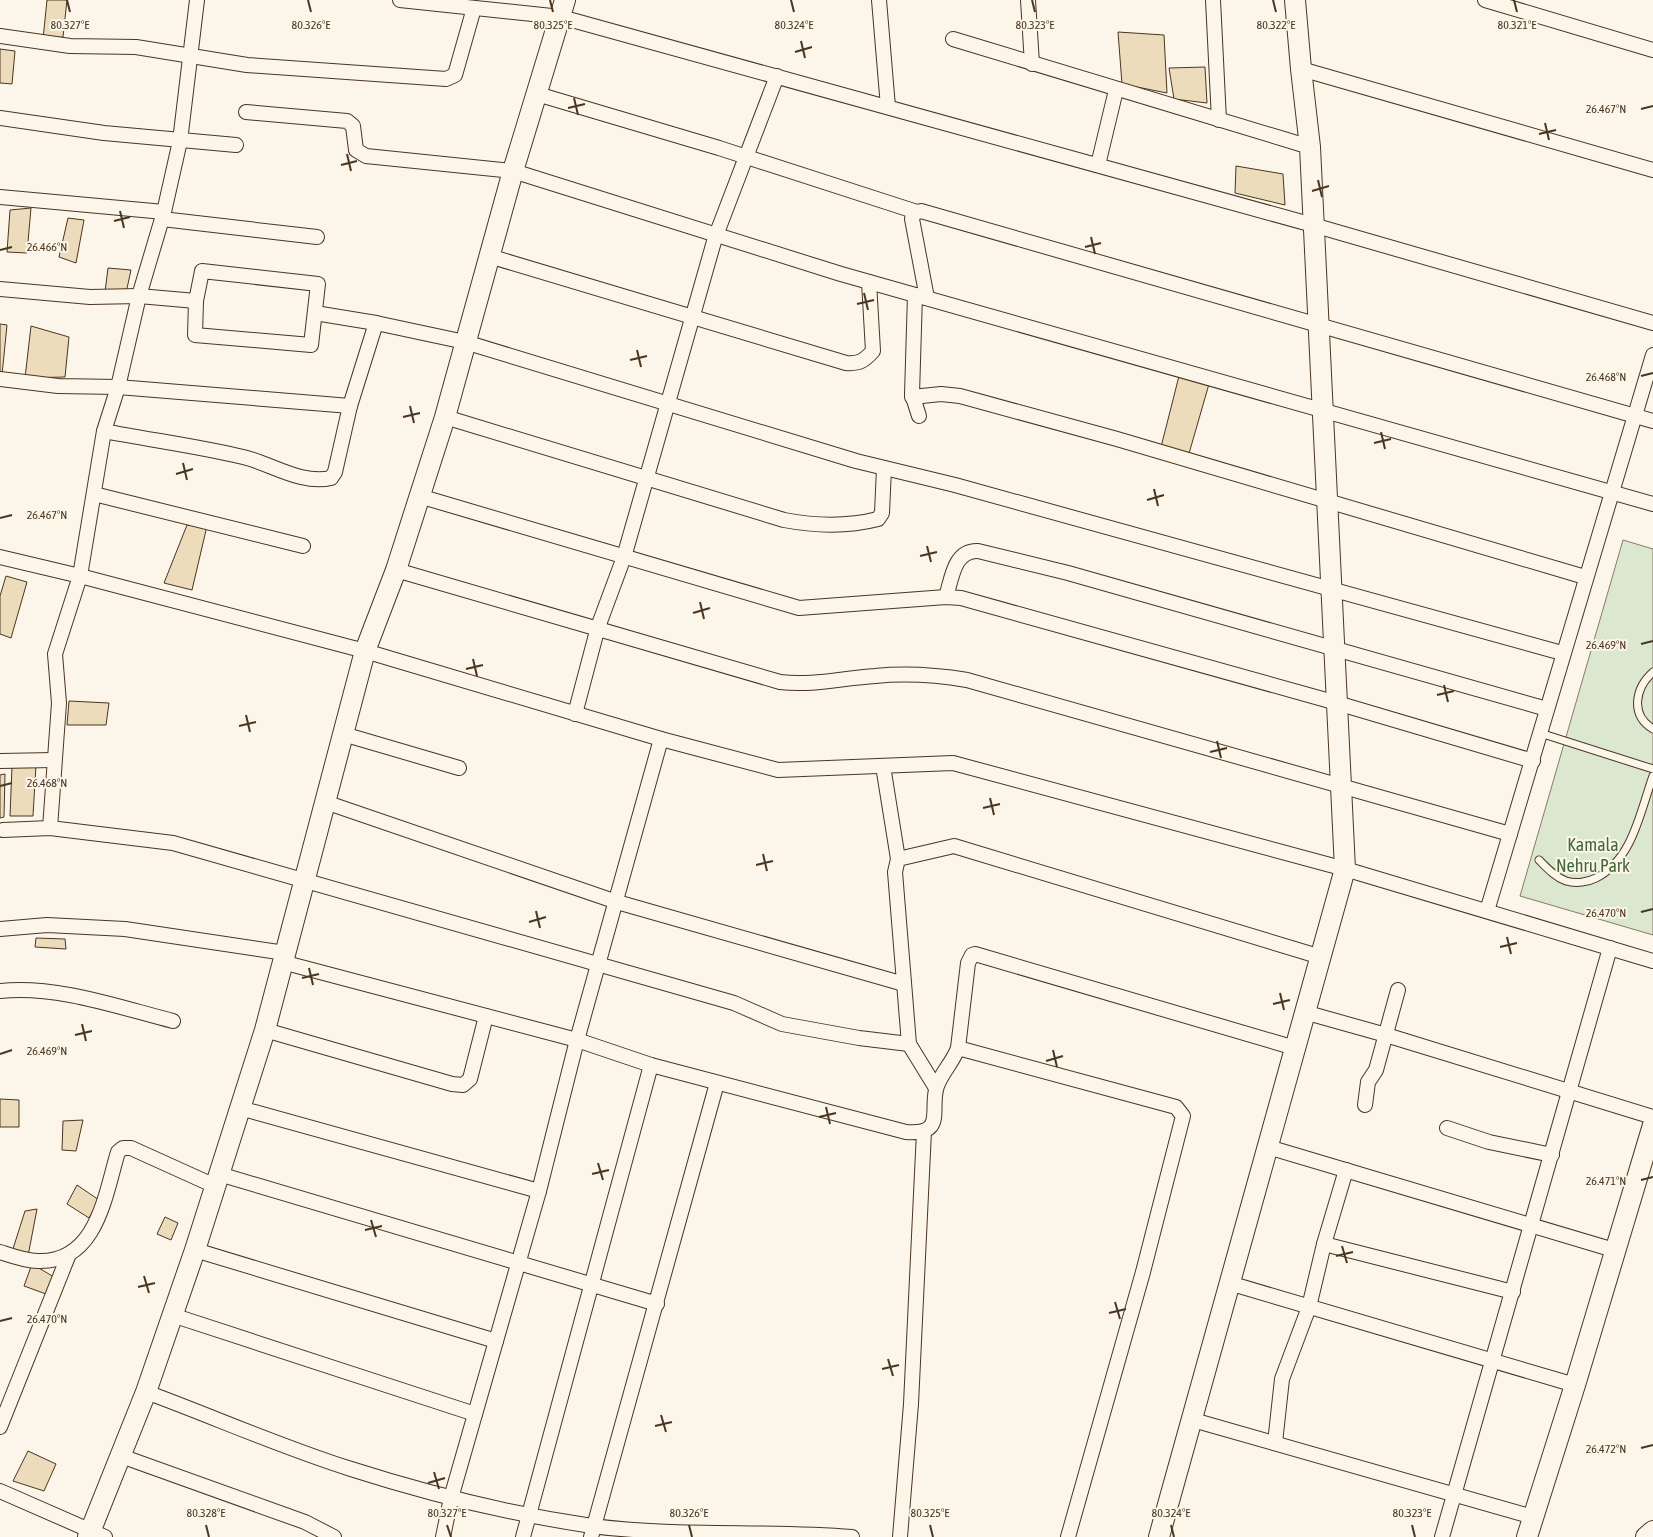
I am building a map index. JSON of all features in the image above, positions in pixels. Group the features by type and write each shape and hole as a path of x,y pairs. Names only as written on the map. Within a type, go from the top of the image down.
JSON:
{"street":[{"path":"50,828 59,703 55,654 80,576 104,431 118,387 139,296 163,216 180,141 197,0"},
{"path":"400,0 474,8 563,8 777,76 1313,225 1653,323"},
{"path":"880,0 888,107"},
{"path":"1028,0 1032,64"},
{"path":"1213,0 1219,120"},
{"path":"1159,1537 1345,869 1310,147 1295,0"},
{"path":"1485,0 1653,50"},
{"path":"0,36 70,46 124,46 190,54 247,64 446,79 455,75 474,8"},
{"path":"0,1490 95,1535 121,1456 146,1392 195,1250 265,1030 365,651 396,570 445,417 513,171 563,8"},
{"path":"953,40 1310,147"},
{"path":"1301,69 1653,170"},
{"path":"575,714 598,628 624,557 717,235 777,76"},
{"path":"1098,165 1116,90"},
{"path":"537,94 747,157 917,212 927,213 1653,422"},
{"path":"246,112 351,123 356,150 366,156 513,171 869,282 1653,504"},
{"path":"0,118 180,141 236,145"},
{"path":"0,197 163,216 317,237"},
{"path":"917,212 913,214 912,219 921,296 912,397 919,416"},
{"path":"489,256 846,363 865,361 873,351 869,282"},
{"path":"202,270 318,284 311,345 195,335 196,301 202,270"},
{"path":"0,289 90,297 139,296 196,301"},
{"path":"315,313 376,323 465,342 884,468 955,485 1562,653"},
{"path":"104,431 243,457 284,473 327,478 334,476 350,406 376,323"},
{"path":"1487,911 1533,761 1562,653 1610,492 1653,355"},
{"path":"0,379 58,386 118,387 350,406"},
{"path":"912,397 941,394 960,396 1135,444 1585,577"},
{"path":"445,417 784,520 826,526 878,519 882,513 884,468"},
{"path":"94,494 303,546"},
{"path":"419,496 799,608 946,597 961,598 1337,703 1533,761"},
{"path":"946,597 959,558 967,552 978,551 1068,572 1547,710"},
{"path":"0,558 80,576 365,651 661,739 778,770 953,763 1345,869 1653,961"},
{"path":"396,570 780,682 800,685 877,676 943,676 967,680 1510,834"},
{"path":"343,734 459,768"},
{"path":"443,1537 451,1498 539,1190 577,1040 661,739"},
{"path":"0,761 54,760"},
{"path":"883,766 898,859 895,872 909,1044 936,1088"},
{"path":"325,802 617,902 904,984"},
{"path":"3,830 50,828 173,843 598,966 734,1003 782,1024 859,1038 909,1044"},
{"path":"898,859 954,846 1321,957"},
{"path":"0,929 47,925 125,929 284,958 577,1040 651,1065 906,1132 924,1131 932,1126 936,1088 954,1060 958,1048 968,964 972,955 975,954 1295,1048"},
{"path":"1442,1537 1452,1494 1493,1362 1610,948"},
{"path":"0,991 34,990 59,993 173,1022"},
{"path":"1365,1105 1368,1082 1376,1070 1398,990"},
{"path":"1304,1012 1386,1035 1653,1117"},
{"path":"265,1030 452,1084 463,1085 470,1079 486,1016"},
{"path":"958,1048 1176,1107 1183,1116 1143,1272 1068,1537"},
{"path":"523,1537 651,1065"},
{"path":"592,1532 717,1083"},
{"path":"240,1108 539,1190"},
{"path":"1527,1537 1653,1125"},
{"path":"1447,1128 1489,1142 1552,1155"},
{"path":"900,1537 911,1404 924,1131"},
{"path":"1268,1147 1614,1250"},
{"path":"0,1252 38,1262 56,1260 69,1254 84,1240 103,1209 118,1152 123,1148 131,1148 217,1180 657,1304"},
{"path":"1274,1443 1282,1379 1309,1308 1324,1244 1346,1170"},
{"path":"1324,1244 1513,1292"},
{"path":"195,1250 496,1341"},
{"path":"0,1427 69,1254"},
{"path":"1229,1283 1575,1385"},
{"path":"172,1315 475,1414"},
{"path":"146,1392 350,1468 451,1498 530,1515 592,1532 667,1536 750,1534 852,1537"},
{"path":"1193,1420 1533,1517"},
{"path":"121,1456 305,1522 334,1537"},
{"path":"1646,1537 1653,1531"}],"lane":[{"path":"1653,672 1644,680 1639,689 1637,699 1638,710 1643,720 1653,729"},
{"path":"1540,733 1653,769"},
{"path":"1538,860 1555,875 1568,882 1588,882 1607,872 1618,863 1626,850 1653,776"}],"green space":[{"name":"Kamala Nehru Park","path":"1623,540 1653,549 1653,935 1520,896"}],"building":[{"path":"47,0 67,0 63,37 43,39"},
{"path":"1118,32 1164,35 1167,93 1122,84"},
{"path":"0,49 15,51 12,84 0,83"},
{"path":"1205,67 1207,103 1174,99 1169,68"},
{"path":"1236,166 1283,174 1285,205 1235,193"},
{"path":"31,208 27,253 7,252 10,210"},
{"path":"68,218 84,220 76,263 59,257"},
{"path":"108,268 131,270 126,293 105,292"},
{"path":"0,324 7,325 2,375 0,374"},
{"path":"31,326 69,337 65,377 25,378"},
{"path":"1179,376 1209,384 1188,457 1160,451"},
{"path":"187,525 207,526 192,590 164,583"},
{"path":"6,576 27,582 11,638 0,634 0,596"},
{"path":"69,701 109,703 106,725 67,725"},
{"path":"36,765 33,816 10,816 12,766"},
{"path":"5,774 4,817 0,818 0,775"},
{"path":"36,938 65,939 66,949 35,947"},
{"path":"0,1099 19,1100 19,1127 0,1127"},
{"path":"83,1120 76,1151 62,1150 63,1121"},
{"path":"77,1185 99,1200 89,1218 67,1204"},
{"path":"37,1209 28,1256 12,1252 25,1211"},
{"path":"165,1217 178,1223 171,1240 157,1234"},
{"path":"32,1264 54,1277 46,1294 24,1286"},
{"path":"28,1451 56,1464 44,1491 13,1481"}]}
